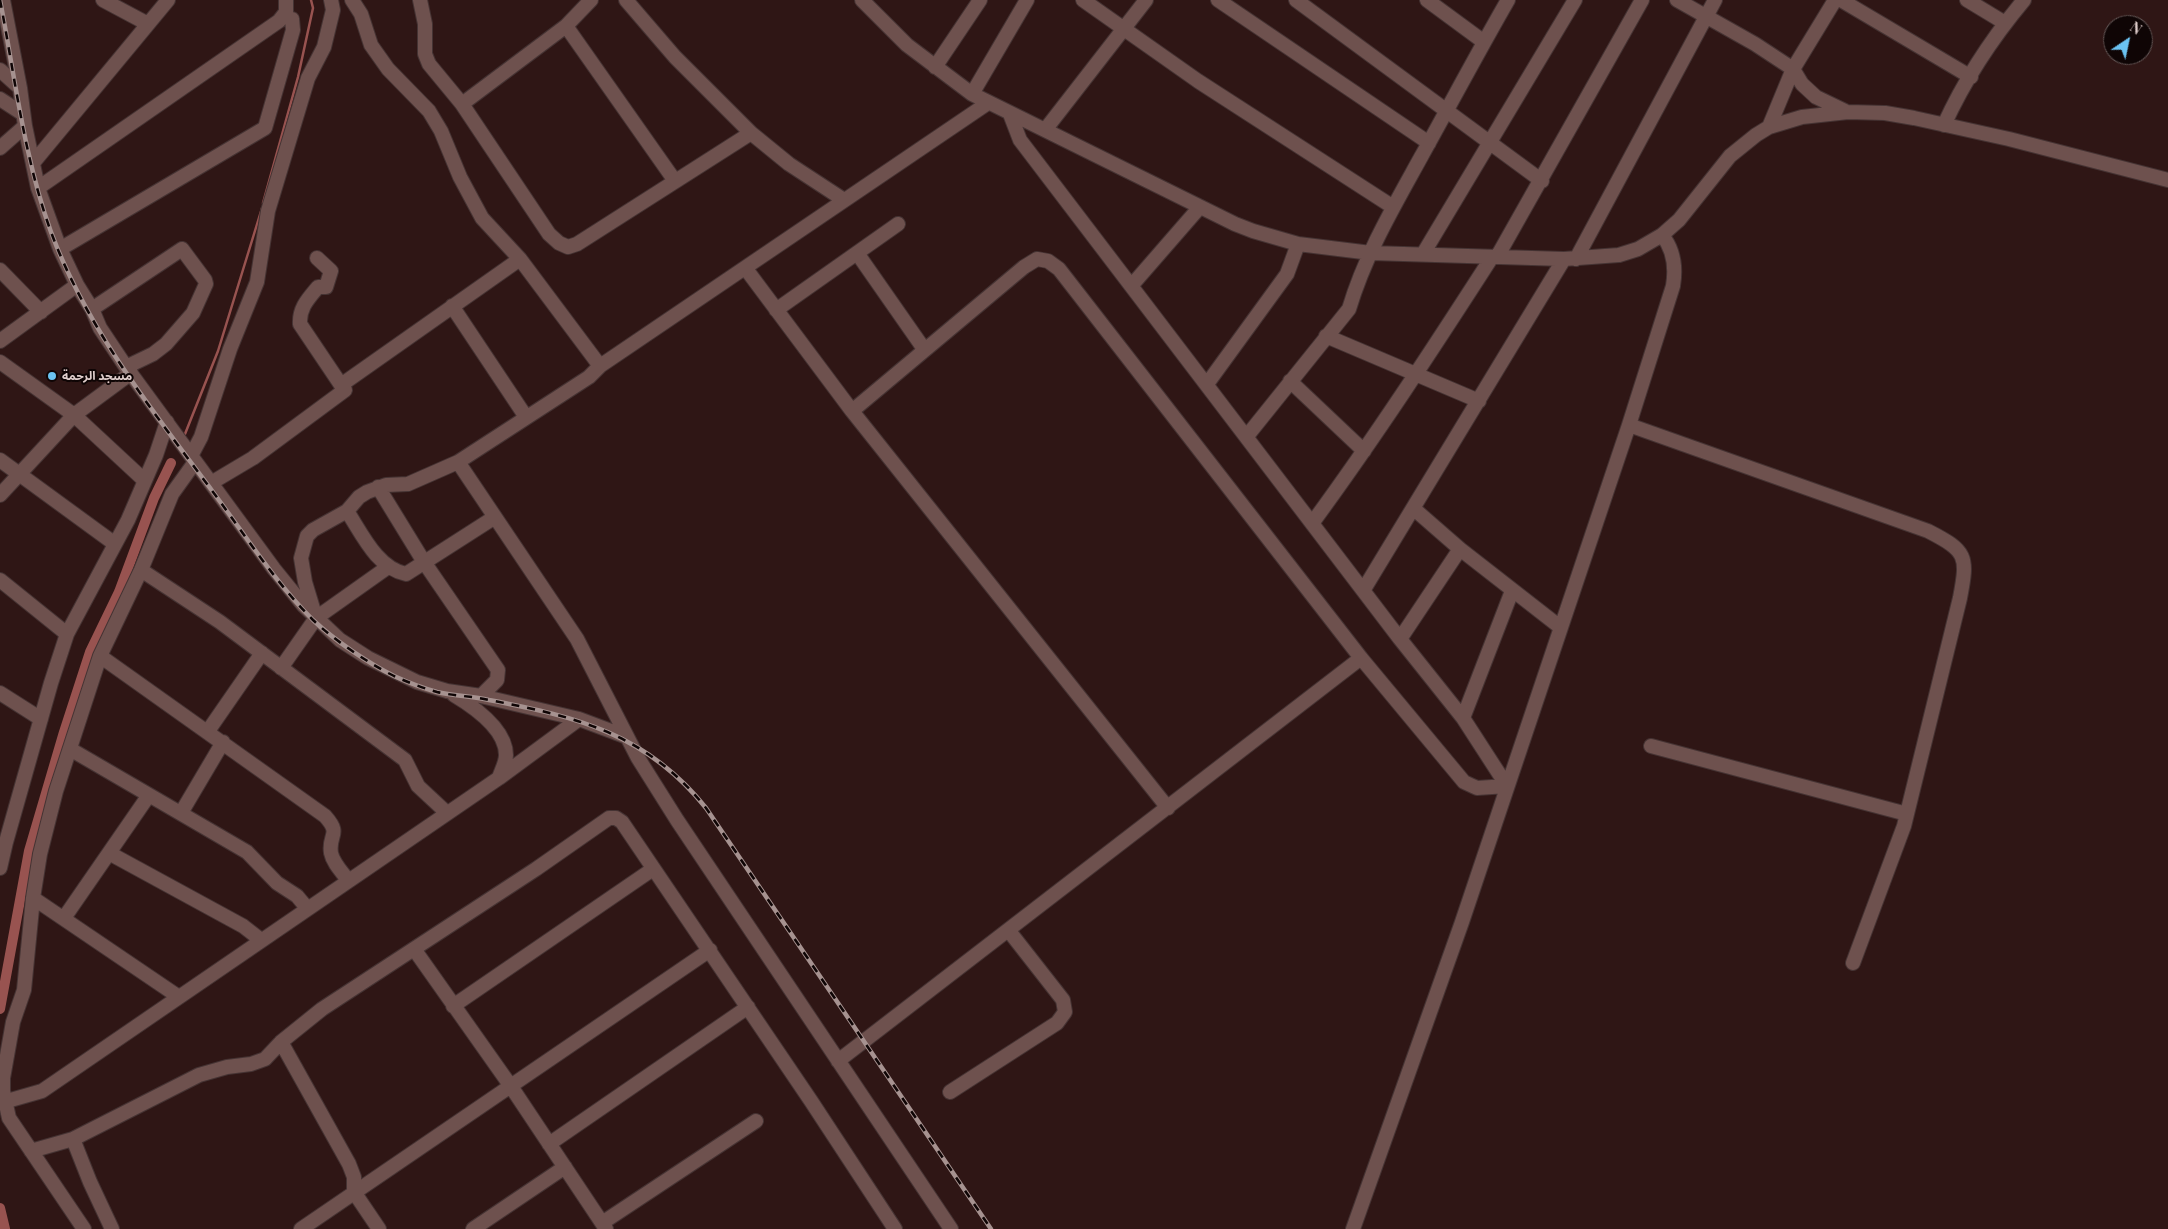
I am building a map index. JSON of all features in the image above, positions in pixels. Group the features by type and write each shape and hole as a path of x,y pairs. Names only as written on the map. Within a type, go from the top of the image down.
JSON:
{"street":[{"path":"3,0 38,188 60,249 77,285 92,308 100,328 128,370 274,569 316,618 340,640 396,673 447,691 481,696 579,719 627,737"},
{"path":"103,0 148,24"},
{"path":"33,163 168,0"},
{"path":"38,188 279,21 286,12 286,0"},
{"path":"84,1229 9,1118 2,1102 13,1022 24,990 33,898 40,854 56,791 100,656 141,570 172,494 193,459 230,349 257,282 268,211 308,78 324,47 333,10 331,0"},
{"path":"352,0 361,14 371,45 388,69 429,111 448,146 471,201 482,218 520,259 600,366"},
{"path":"420,0 425,24 425,54 429,64 462,104 550,234 559,243 568,247 577,244 751,133"},
{"path":"462,104 566,26 591,0"},
{"path":"626,0 675,57 751,133 789,164 844,200"},
{"path":"935,67 980,0"},
{"path":"972,94 1028,0"},
{"path":"1083,0 1198,81 1393,207"},
{"path":"1045,130 1146,0"},
{"path":"1218,0 1429,143"},
{"path":"1296,0 1542,180"},
{"path":"1427,0 1484,42"},
{"path":"1247,436 1349,309 1354,290 1393,207 1508,0"},
{"path":"1423,254 1575,0"},
{"path":"1313,522 1364,451 1495,257 1542,180 1642,0"},
{"path":"1677,0 1755,44 1793,69 1802,84 1816,97 1848,112"},
{"path":"1364,589 1479,401 1570,259 1715,0"},
{"path":"1769,127 1793,69 1835,0"},
{"path":"1841,0 1971,77"},
{"path":"1967,0 2005,23"},
{"path":"1944,125 2005,23 2024,0"},
{"path":"868,2 907,45 972,94 1199,208 1253,231 1298,244 1371,253 1570,259 1619,255 1638,249 1662,235 1685,213 1730,156 1743,143 1769,127 1802,117 1848,112 1886,113 1944,125 2009,139 2168,180"},
{"path":"60,249 265,128 293,30 292,19"},
{"path":"566,26 675,181"},
{"path":"0,70 20,88"},
{"path":"0,98 24,120"},
{"path":"316,618 300,558 302,547 312,530 347,511 359,497 378,487 408,484 458,462 589,377 600,366 746,269 988,103"},
{"path":"1010,114 1020,140 1313,522 1400,639 1463,718 1507,786"},
{"path":"0,148 24,120"},
{"path":"1132,285 1199,208"},
{"path":"776,310 898,224"},
{"path":"1353,1229 1462,922 1629,425 1673,286 1674,263 1667,242 1662,235"},
{"path":"1207,384 1287,274 1298,244"},
{"path":"0,495 74,416 128,370 166,344 193,313 206,284 182,249 92,308"},
{"path":"857,253 924,349"},
{"path":"211,483 253,458 344,390 300,324 299,313 306,301 318,287 326,287 331,271 318,258"},
{"path":"341,386 520,259"},
{"path":"852,411 924,349 1032,262 1037,259 1043,259 1054,264 1060,269 1361,658 1464,782 1477,788 1507,786"},
{"path":"746,269 852,411 1168,808"},
{"path":"0,270 41,312"},
{"path":"0,341 77,285"},
{"path":"452,306 526,417"},
{"path":"1326,336 1479,401"},
{"path":"1,363 74,416 144,480"},
{"path":"1290,381 1364,451"},
{"path":"0,868 41,719 67,634 128,520 156,455 167,422"},
{"path":"1629,425 1928,532 1952,543 1961,552 1965,570 1960,598 1907,814 1854,963"},
{"path":"0,460 115,544"},
{"path":"458,462 577,639 638,758 677,820 951,1229"},
{"path":"378,487 424,562 498,670 497,680 481,696"},
{"path":"1414,508 1460,549 1560,627"},
{"path":"347,511 376,554 388,567 406,574 495,516"},
{"path":"1400,639 1460,549"},
{"path":"281,668 316,618 388,567"},
{"path":"141,570 220,622 405,760 418,786 447,813"},
{"path":"0,580 67,634"},
{"path":"1463,718 1512,591"},
{"path":"208,731 262,653"},
{"path":"100,656 325,816 332,824 334,833 331,842 334,861 348,880"},
{"path":"838,1061 1361,658"},
{"path":"447,691 479,712 495,730 506,755 499,778"},
{"path":"0,693 41,719"},
{"path":"2,1102 42,1091 499,778 579,719"},
{"path":"181,813 223,742"},
{"path":"1651,746 1907,814"},
{"path":"70,750 247,852 277,883 297,896 307,908"},
{"path":"64,918 149,795"},
{"path":"31,1151 73,1138 200,1076 227,1067 250,1064 265,1059 281,1042 322,1009 610,818 616,818 622,822 710,950 895,1229"},
{"path":"109,853 243,926 261,940"},
{"path":"453,1006 653,869"},
{"path":"33,898 179,997"},
{"path":"950,1092 1057,1023 1065,1012 1063,1000 1008,931"},
{"path":"414,949 510,1085 604,1226 756,1121"},
{"path":"301,1229 710,950"},
{"path":"549,1144 748,1007"},
{"path":"281,1042 354,1176 354,1192 379,1229"},
{"path":"73,1138 90,1182 112,1229"},
{"path":"473,1229 565,1167"}],"waterway":[{"path":"263,203 298,77 313,8 311,0"},
{"path":"185,434 218,351 262,208"},
{"path":"0,1009 29,851 64,732 90,652 119,592 154,498 171,463"},
{"path":"0,1208 5,1229"}],"railway":[{"path":"0,0 21,117 34,175 51,232 66,268 102,335 144,399 286,590 313,620 341,643 362,658 394,676 437,692 521,706 581,722 635,746 660,762 706,808 991,1229"}],"place":[{"name":"مسجد الرحمة","path":"52,376"}]}
